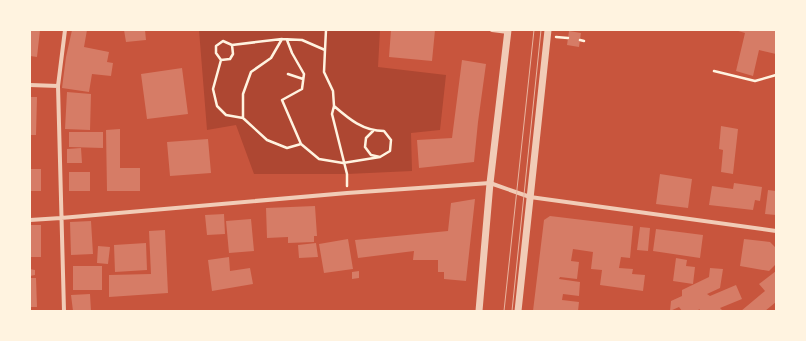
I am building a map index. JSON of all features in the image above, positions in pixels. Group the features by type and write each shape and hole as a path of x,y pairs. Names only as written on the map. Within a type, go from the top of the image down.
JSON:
{"street":[{"path":"64,311 58,86 65,30"},
{"path":"479,311 490,183 508,31 492,30"},
{"path":"518,311 548,30"},
{"path":"30,85 58,86"},
{"path":"30,220 490,183 530,197 776,231"}],"path":[{"path":"326,30 324,72 334,91 334,106 332,114 347,174 347,194"},
{"path":"221,60 216,53 216,46 224,42 232,45 282,39 302,40 325,50"},
{"path":"243,118 244,94 251,72 271,58 282,39"},
{"path":"287,40 292,53 304,74 302,90 282,100 301,144 319,160 344,163 380,157 390,151 392,140 384,131 373,131 350,120 334,106"},
{"path":"221,60 230,59 233,54 232,45"},
{"path":"221,60 213,89 217,106 226,115 243,118 267,140 287,148 301,144"},
{"path":"714,71 755,81 776,75"},
{"path":"288,74 303,80"},
{"path":"373,131 366,138 365,147 371,155 380,157"}],"shaded area":[{"path":"199,30 380,30 378,67 446,75 440,130 411,133 412,171 347,174 254,174 236,125 207,130"}],"building":[{"path":"30,30 40,30 37,57 30,56"},
{"path":"72,30 87,30 84,47 109,52 107,62 113,63 111,76 92,74 89,92 62,88 66,57"},
{"path":"124,30 145,30 146,40 126,42"},
{"path":"391,30 435,30 432,61 389,57"},
{"path":"735,30 776,30 776,54 759,50 753,76 736,71 745,33"},
{"path":"569,31 581,33 579,47 567,45"},
{"path":"462,60 486,64 474,162 419,168 417,140 452,138"},
{"path":"182,68 188,114 147,119 141,74"},
{"path":"67,92 91,94 90,130 65,129"},
{"path":"30,97 37,97 36,135 30,135"},
{"path":"721,126 738,129 733,174 721,172 723,150 719,149"},
{"path":"120,129 120,168 140,168 140,191 107,191 106,130"},
{"path":"69,132 103,132 103,148 69,147"},
{"path":"208,139 211,173 170,176 167,142"},
{"path":"81,148 82,163 67,163 67,149"},
{"path":"30,169 41,169 41,191 30,191"},
{"path":"69,172 90,172 90,191 69,191"},
{"path":"660,174 692,179 688,208 656,204"},
{"path":"734,183 762,187 760,201 755,200 753,210 709,205 712,186 733,189"},
{"path":"768,190 776,191 776,215 765,214"},
{"path":"475,199 466,281 444,279 444,272 438,272 438,260 413,260 414,251 358,258 355,240 448,231 451,203"},
{"path":"315,206 317,236 314,236 314,242 288,243 288,237 267,238 266,208"},
{"path":"224,214 225,234 207,235 205,215"},
{"path":"550,216 633,226 630,258 621,257 619,268 633,269 632,274 645,275 643,291 600,285 602,270 591,269 593,252 573,249 571,261 579,262 577,279 560,277 559,279 580,282 579,296 563,294 562,300 579,302 578,311 533,311 544,220"},
{"path":"251,219 254,251 229,253 226,221"},
{"path":"91,221 93,254 71,255 70,222"},
{"path":"30,225 41,225 41,257 30,257"},
{"path":"640,227 650,228 648,251 637,250"},
{"path":"656,229 703,235 700,258 653,251"},
{"path":"165,230 168,293 109,297 109,275 151,274 149,231"},
{"path":"348,239 353,269 324,273 319,244"},
{"path":"744,239 770,242 776,248 776,264 769,271 740,266"},
{"path":"146,243 147,270 115,272 114,245"},
{"path":"316,243 318,257 299,258 298,245"},
{"path":"98,246 110,247 108,264 97,263"},
{"path":"229,257 230,271 250,268 253,284 212,291 208,260"},
{"path":"676,258 687,260 686,266 695,267 693,284 673,281"},
{"path":"73,266 102,266 102,290 73,290"},
{"path":"710,268 723,269 720,288 707,294 710,296 736,285 742,299 720,308 723,311 701,311 699,309 698,311 682,311 679,307 670,311 671,301 682,296 682,290 709,277"},
{"path":"30,269 35,270 35,275 30,276"},
{"path":"359,271 359,278 352,279 352,272"},
{"path":"776,271 776,302 765,311 741,311 765,291 759,284"},
{"path":"30,278 36,278 37,307 30,307"},
{"path":"90,294 91,311 73,311 71,295"}],"tram line":[{"path":"504,311 534,30"},
{"path":"512,311 541,30"}]}
